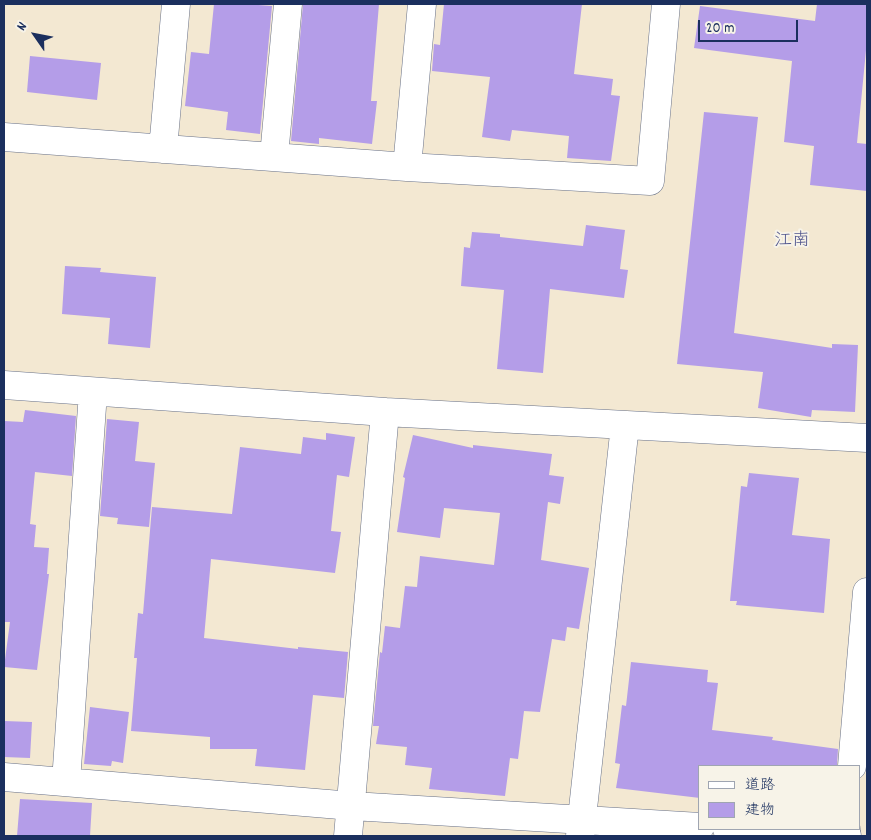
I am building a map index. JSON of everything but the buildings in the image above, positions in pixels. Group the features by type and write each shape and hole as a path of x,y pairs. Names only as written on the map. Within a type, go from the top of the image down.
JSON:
{"street":[{"path":"163,149 176,4"},
{"path":"274,156 288,4"},
{"path":"407,167 422,4"},
{"path":"4,137 407,167 650,181 666,4"},
{"path":"4,385 386,412 867,438"},
{"path":"66,782 93,392"},
{"path":"348,836 386,412"},
{"path":"581,828 625,425"},
{"path":"852,765 867,592"},
{"path":"4,777 352,806 581,828 698,827"},
{"path":"744,830 846,836"}],"district":[{"name":"江南","path":"792,243"}]}
